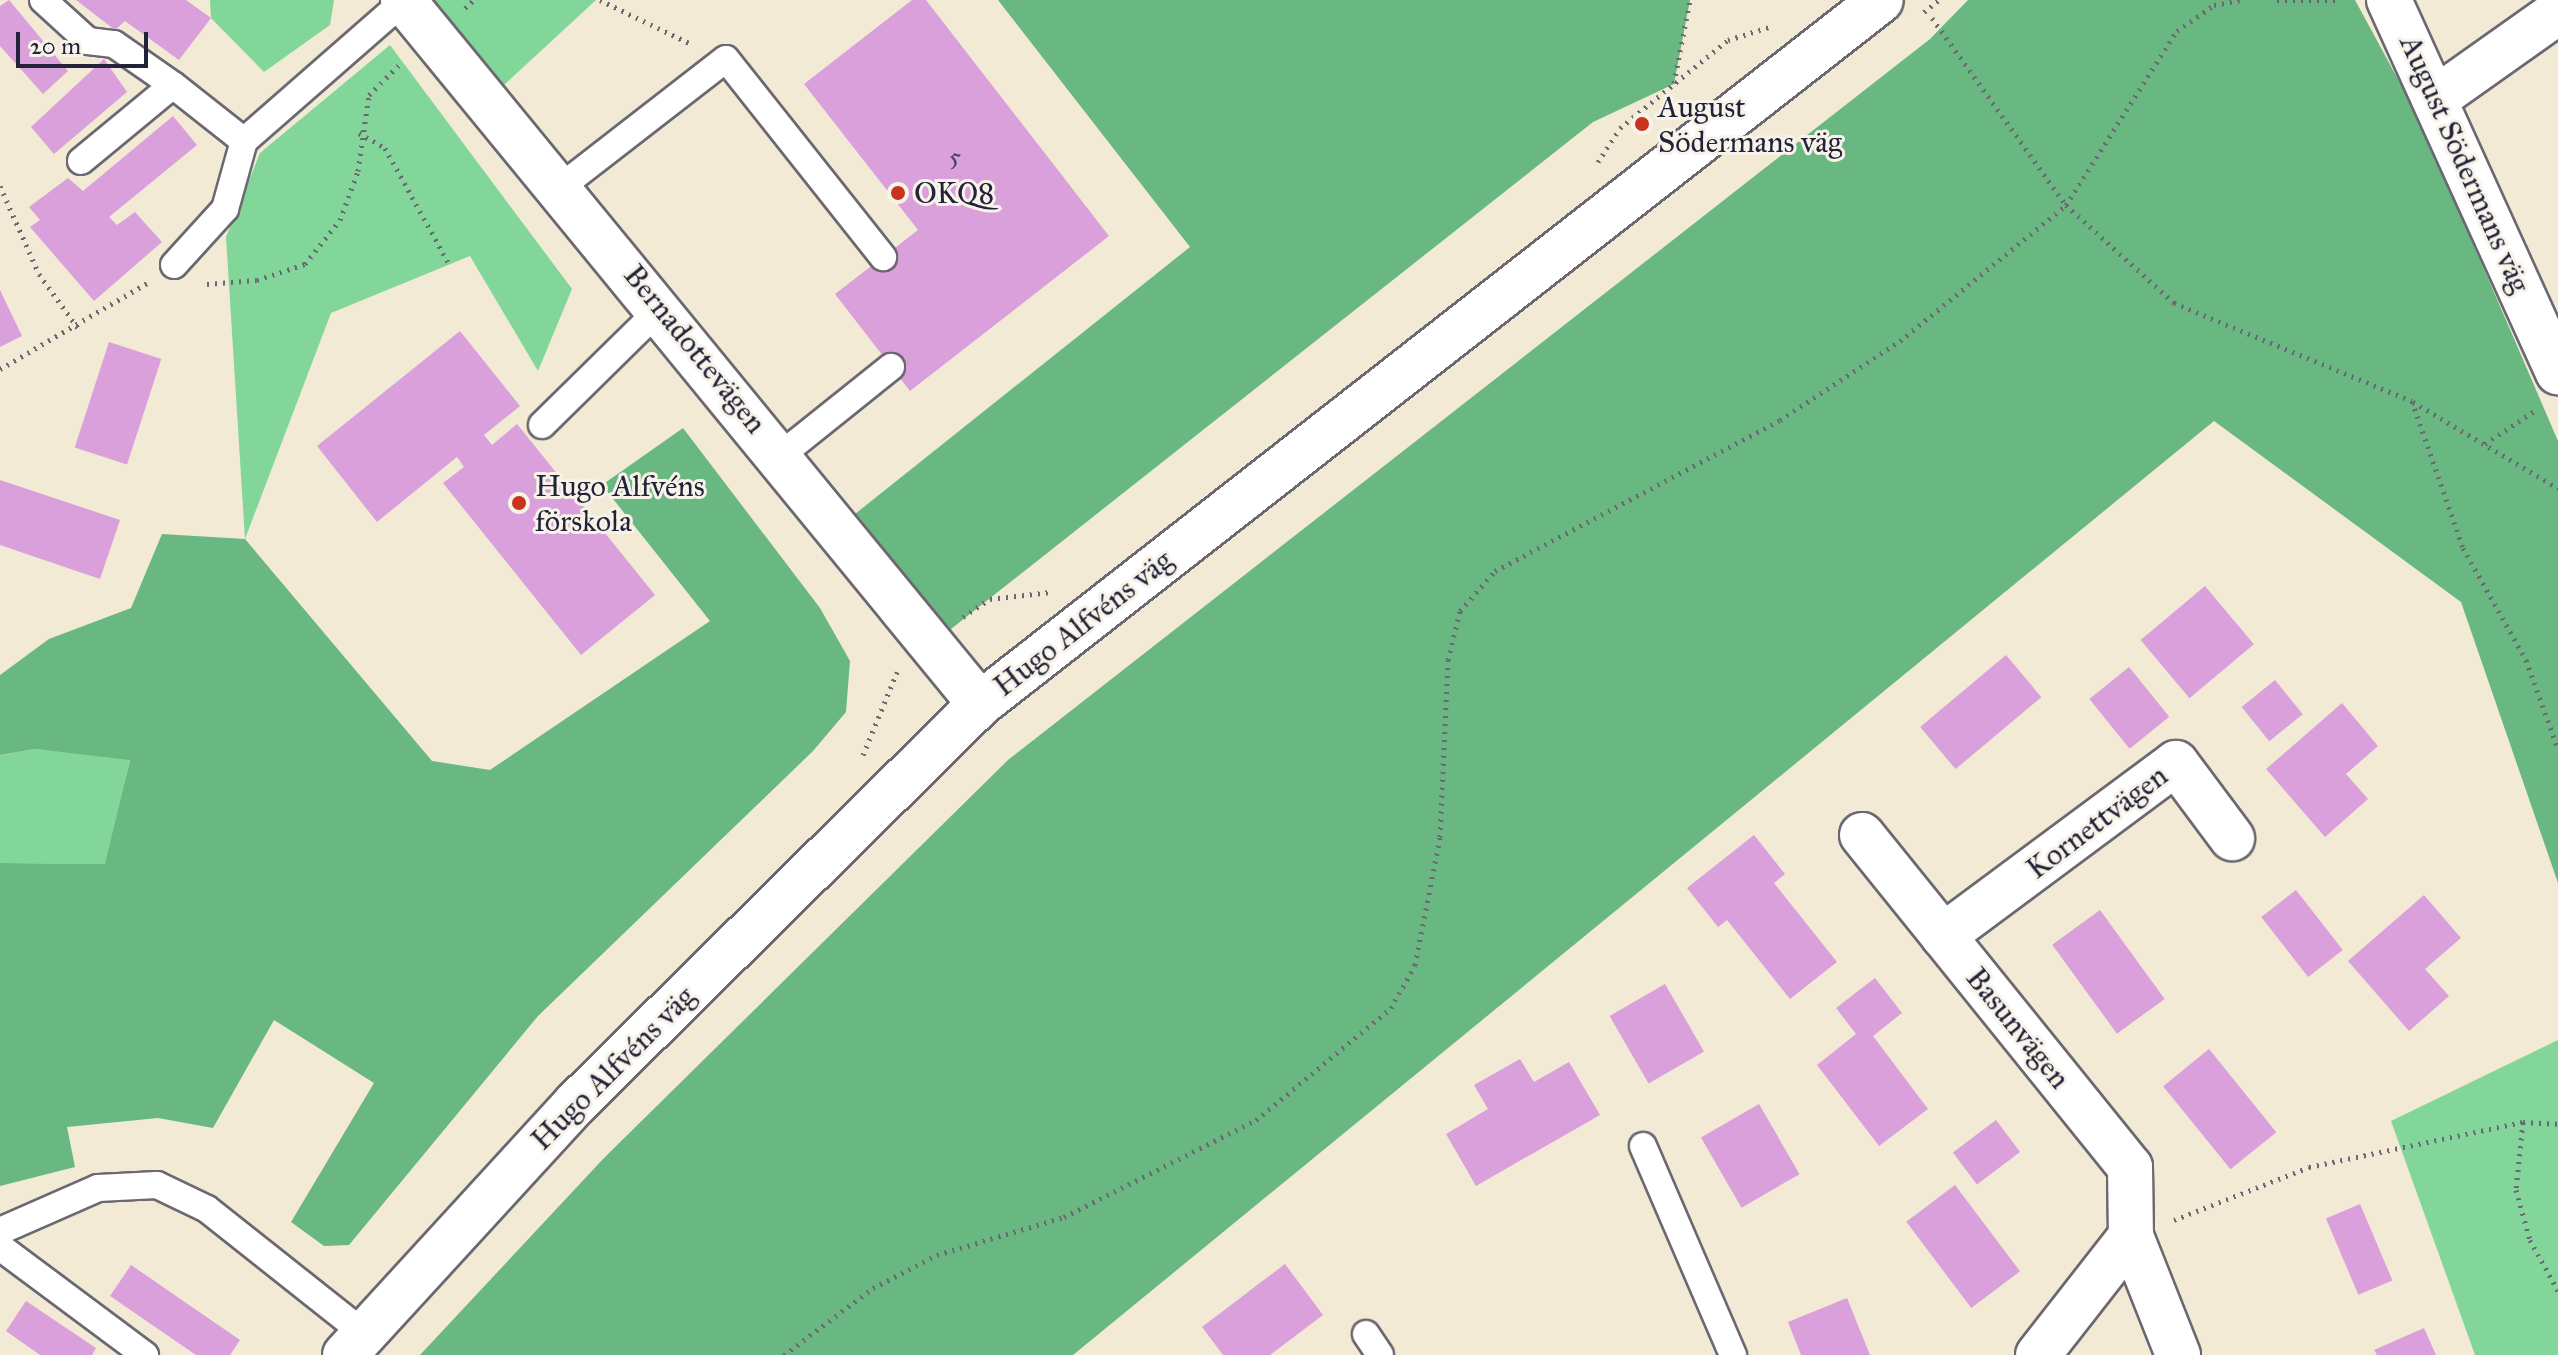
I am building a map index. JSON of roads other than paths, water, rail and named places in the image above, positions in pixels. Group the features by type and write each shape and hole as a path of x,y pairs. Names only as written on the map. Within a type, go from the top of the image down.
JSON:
{"street":[{"name":"Bernadottevägen","path":"403,0 437,34 562,186 980,704"},
{"name":"Hugo Alfvéns väg","path":"353,1344 576,1103 980,704 1881,0"},
{"name":"August Södermans väg","path":"2389,0 2438,97 2552,387"},
{"path":"2438,97 2558,12"},
{"name":"Kornettvägen","path":"1943,936 2176,763 2232,838"},
{"name":"Basunvägen","path":"1862,835 2130,1167 2131,1236"},
{"path":"2038,1355 2131,1236"},
{"path":"2131,1236 2178,1355"}],"lane":[{"path":"43,0 88,41 114,44 173,85 244,141"},
{"path":"168,275 225,209 244,141 403,0"},
{"path":"562,186 726,59 883,257"},
{"path":"81,161 173,85"},
{"path":"542,425 661,308"},
{"path":"781,455 891,367"},
{"path":"1643,1146 1733,1355"},
{"name":"Hugo Alfvéns väg","path":"0,1231 98,1188 157,1185 207,1209 353,1344"},
{"path":"0,1247 145,1355"}],"place":[{"name":"August Södermans väg","path":"1642,124"},
{"name":"OKQ8","path":"898,193"},
{"name":"Hugo Alfvéns förskola","path":"519,503"}]}
